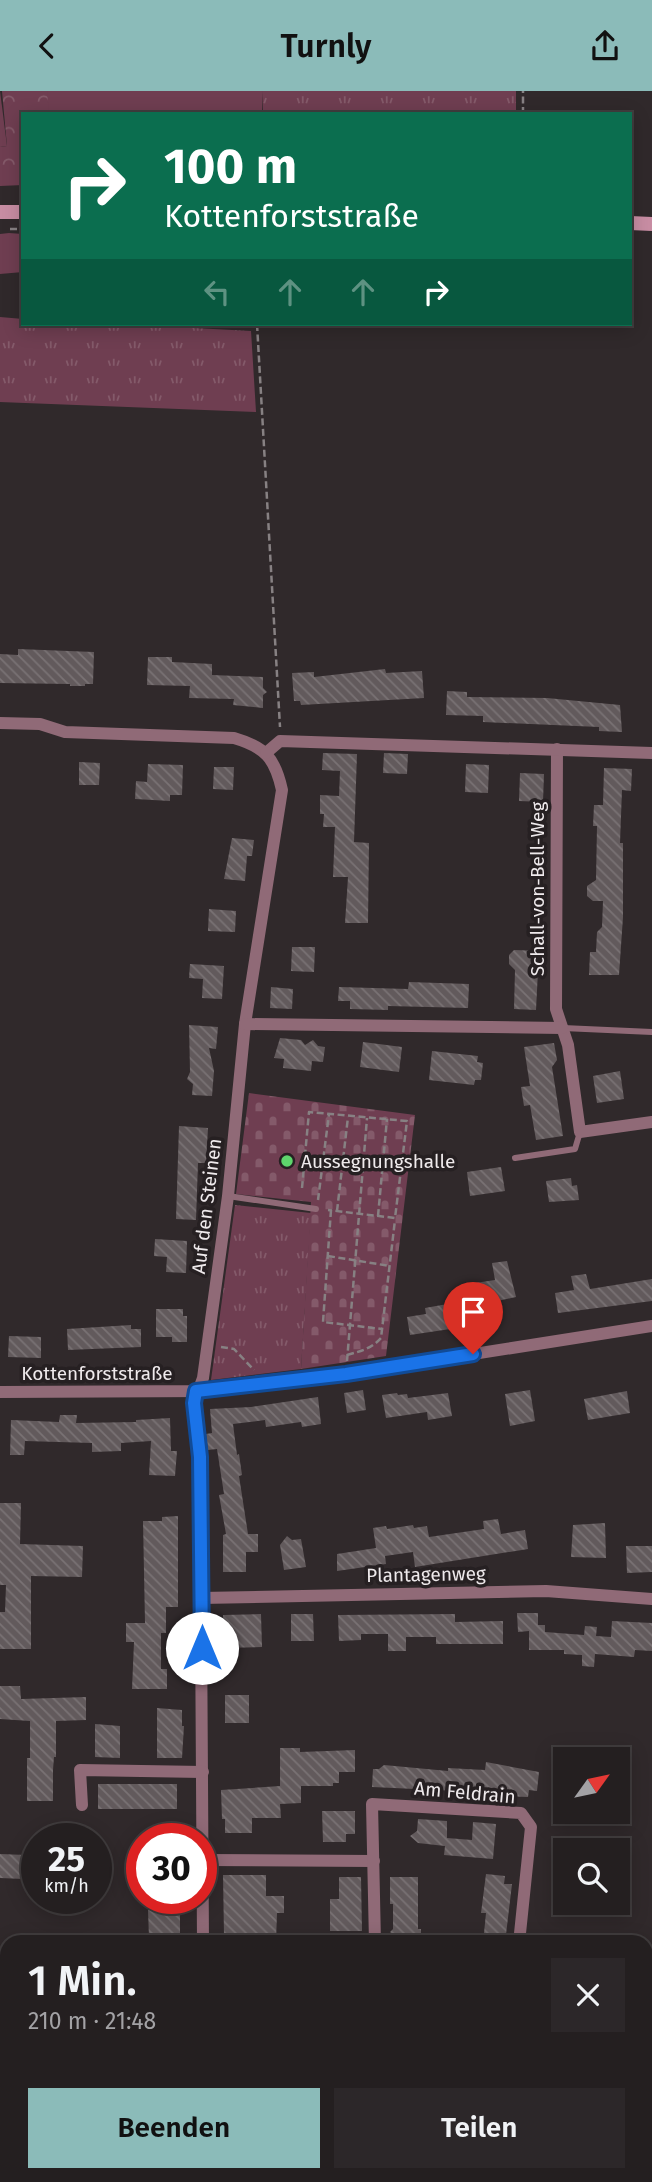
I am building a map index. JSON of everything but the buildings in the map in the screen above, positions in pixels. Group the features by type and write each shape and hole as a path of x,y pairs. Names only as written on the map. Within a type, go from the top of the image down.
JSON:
{"main road":[{"path":"0,212 21,212"},
{"path":"632,223 652,224"}],"street":[{"path":"0,723 40,724 65,732 234,738 255,744 266,753 280,741 442,744 652,753"},
{"name":"Schall-von-Bell-Weg","path":"557,749 556,1009 568,1045 580,1132"},
{"name":"Auf den Steinen","path":"202,1823 200,1457 194,1403 196,1391 203,1378 228,1196 246,1024 282,790 278,770 266,753"},
{"path":"246,1024 562,1028"},
{"path":"580,1132 652,1122"},
{"name":"Kottenforststraße","path":"0,1392 196,1391 267,1384 652,1327"},
{"name":"Plantagenweg","path":"201,1598 546,1591 652,1599"},
{"path":"82,1805 80,1770 203,1772"},
{"name":"Am Feldrain","path":"375,1935 372,1804 521,1813 531,1826 520,1935"},
{"path":"217,1860 374,1861"},
{"name":"Auf den Steinen","path":"203,1914 203,1935"}],"lane":[{"path":"562,1028 652,1033"},
{"path":"515,1158 575,1149 580,1132"},
{"path":"228,1196 316,1209"}],"path":[{"path":"523,91 523,112"},
{"path":"257,326 280,741"},
{"path":"302,1188 309,1112 407,1121 381,1338 374,1346 347,1355"},
{"path":"329,1114 316,1209 395,1218"},
{"path":"337,1211 348,1116"},
{"path":"346,1374 367,1118"},
{"path":"378,1216 387,1119"},
{"path":"331,1210 323,1322 382,1329"},
{"path":"328,1256 391,1266"},
{"path":"207,1345 234,1349 267,1384"}],"green space":[{"path":"0,91 7,146 0,147"},
{"path":"2,91 262,91 262,112 21,112 21,185 0,186 0,147 7,146"},
{"path":"47,91 260,91 260,112 49,112"},
{"path":"262,91 516,91 516,112 263,112"},
{"path":"0,234 21,234 21,272 0,274"},
{"path":"0,317 21,319 21,326 156,326 251,331 256,412 0,402"},
{"path":"249,1093 415,1115 386,1356 301,1369 311,1202 236,1194"},
{"path":"235,1205 311,1213 301,1369 211,1380"}],"place":[{"name":"Aussegnungshalle","path":"287,1161"}],"route":[{"path":"202,1648 200,1457 194,1403 196,1391 346,1374 473,1354"}]}
